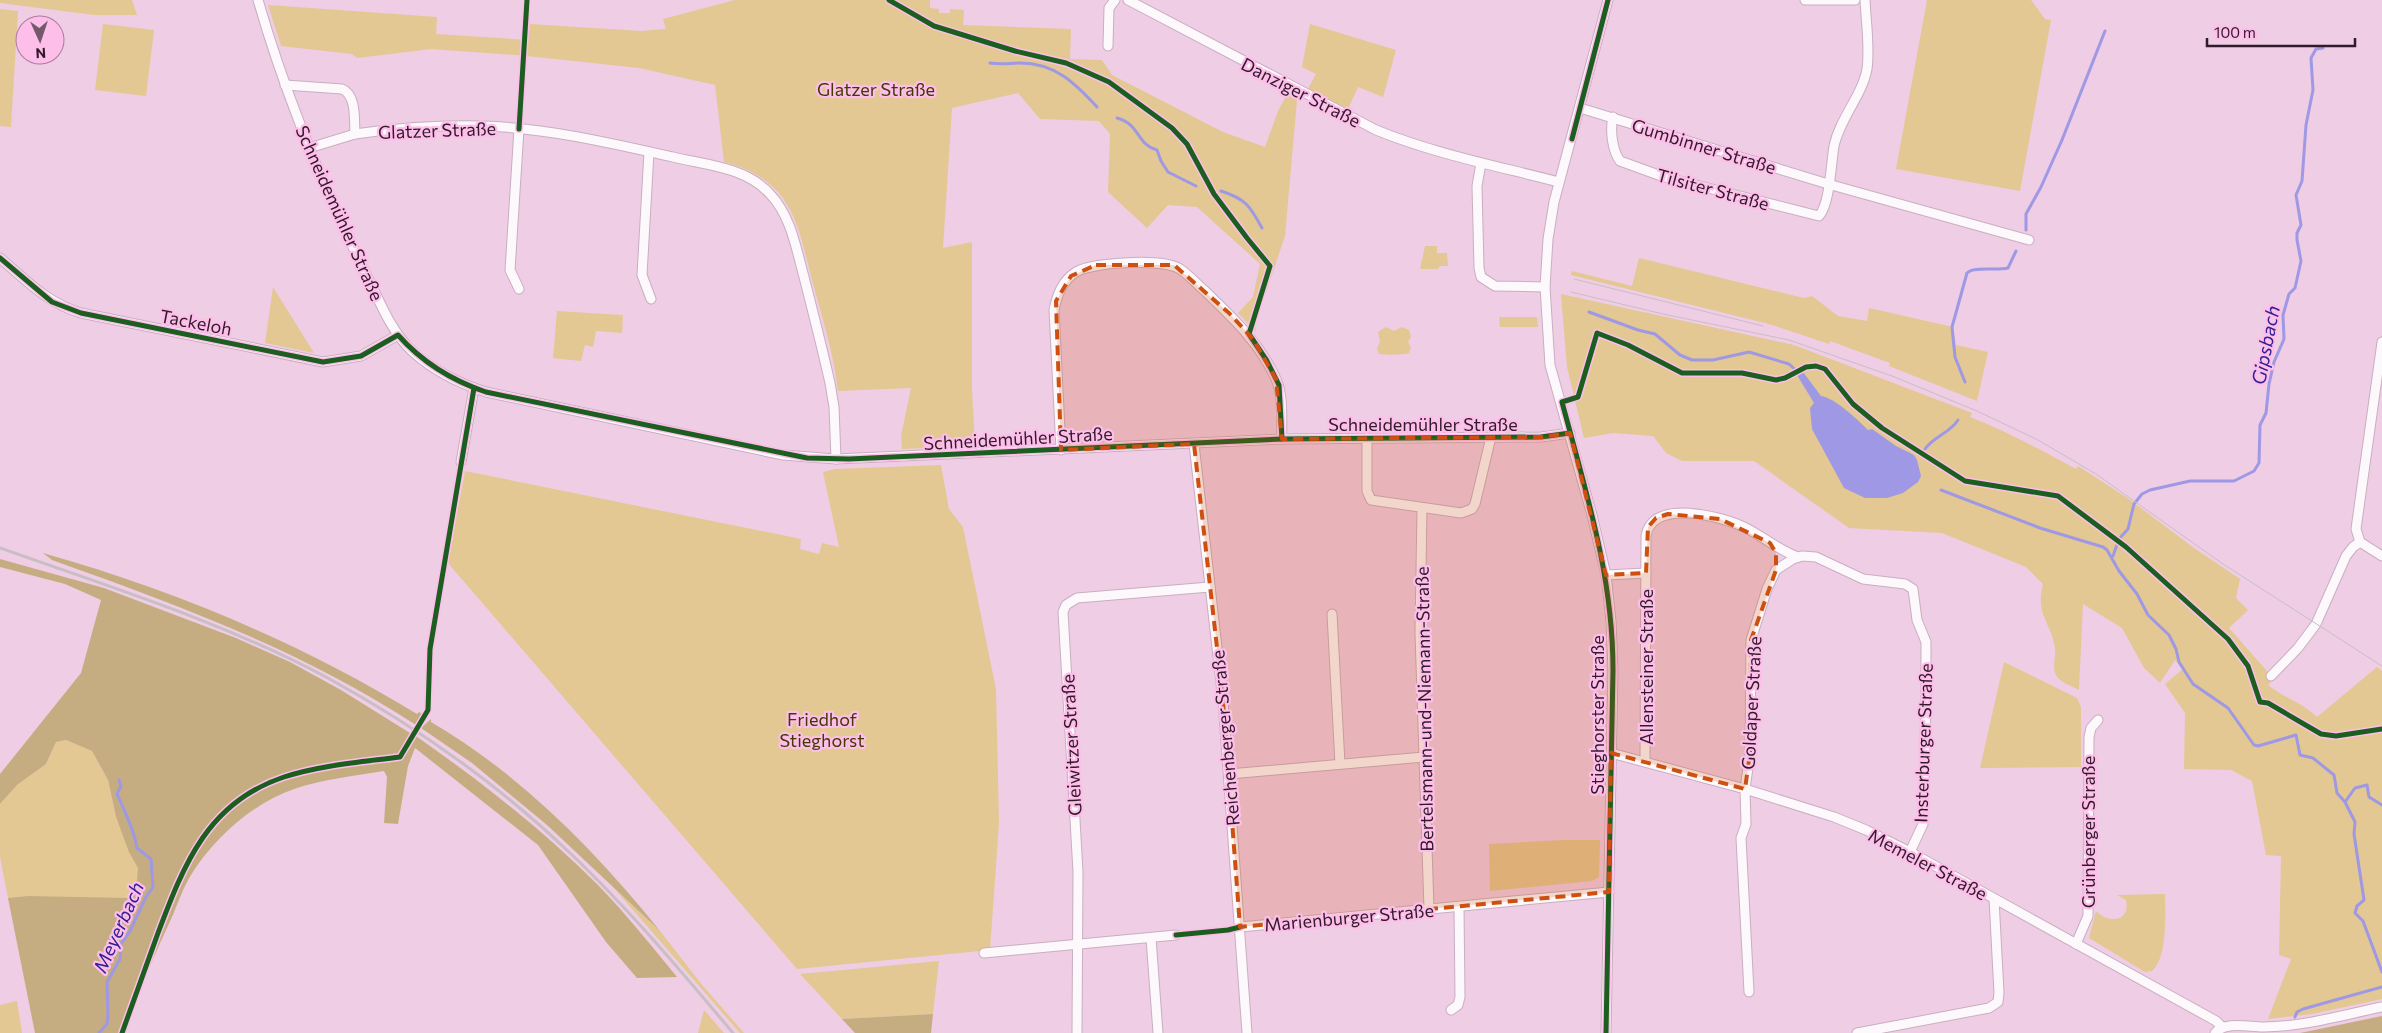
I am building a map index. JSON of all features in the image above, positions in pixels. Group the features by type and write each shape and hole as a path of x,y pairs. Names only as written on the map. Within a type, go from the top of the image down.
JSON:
{"street":[{"name":"Schneidemühler Straße","path":"258,0 285,85 309,148 338,216 398,335 422,359 474,388 498,395 783,454 836,459 1282,439 1541,437 1570,433"},
{"path":"1108,46 1109,8 1116,0"},
{"name":"Danziger Straße","path":"1128,0 1338,112 1376,130 1412,145 1558,182"},
{"name":"Stieghorster Straße","path":"1606,1033 1613,646 1606,575 1570,433 1550,364 1546,331 1545,287 1548,238 1558,182 1580,108 1608,0"},
{"path":"1805,0 1855,0"},
{"path":"1828,184 1838,132 1864,80 1867,67 1865,0"},
{"name":"Glatzer Straße","path":"285,85 346,90 352,98 355,134"},
{"name":"Gumbinner Straße","path":"1580,108 1828,184 2029,240"},
{"name":"Tilsiter Straße","path":"1613,117 1611,125 1615,151 1620,161 1664,177 1815,216 1819,216 1822,212 1828,184"},
{"name":"Glatzer Straße","path":"309,148 355,134 397,129 458,126 519,129 566,135 649,152 738,173 758,182 778,203 792,233 830,383 834,407 836,459"},
{"path":"519,129 510,270 519,289"},
{"path":"649,152 642,276 651,299"},
{"path":"1481,163 1477,186 1479,268 1481,277 1495,286 1545,287"},
{"name":"Tackeloh","path":"0,258 52,302 62,308 323,362 361,356 398,335"},
{"path":"1061,450 1054,310 1060,290 1071,276 1083,268 1096,265 1162,263 1174,266 1229,313 1253,339 1276,378 1280,392 1282,439"},
{"path":"2382,342 2356,521 2360,542 2382,556"},
{"path":"461,462 474,388"},
{"name":"Schneidemühler Straße","path":"1367,438 1367,491 1372,500 1461,513 1472,509 1477,500 1491,437"},
{"name":"Reichenberger Straße","path":"1194,444 1229,774 1247,1033"},
{"name":"Bertelsmann-und-Niemann-Straße","path":"1422,508 1420,634 1429,909"},
{"name":"Allensteiner Straße","path":"1645,762 1648,527 1656,518 1692,514 1720,519 1745,528 1798,557 1824,559 1863,579 1910,586 1914,593 1916,620 1923,633"},
{"path":"2271,676 2306,638 2318,619 2346,556 2360,542"},
{"path":"1770,543 1776,553 1776,570"},
{"path":"1776,570 1798,557"},
{"name":"Goldaper Straße","path":"1749,992 1741,838 1746,824 1746,789 1750,754 1751,640 1767,589 1776,570"},
{"name":"Allensteiner Straße","path":"1606,575 1646,573"},
{"name":"Gleiwitzer Straße","path":"1077,1033 1078,872 1063,621 1066,605 1077,598 1210,587"},
{"path":"1332,614 1340,764"},
{"name":"Insterburger Straße","path":"1910,852 1920,834 1924,813 1926,642 1923,633"},
{"name":"Grünberger Straße","path":"2076,944 2088,916 2089,736 2091,728 2098,720"},
{"name":"Memeler Straße","path":"1611,753 1746,789 1834,817 1910,852 2216,1021 2218,1030"},
{"path":"1229,774 1424,757"},
{"name":"Marienburger Straße","path":"1240,927 1609,892"},
{"path":"1857,1033 1989,1008 1998,1002 2000,993 1994,899"},
{"name":"Marienburger Straße","path":"1451,1010 1458,1006 1460,997 1459,906"},
{"path":"984,953 1077,946 1176,935"},
{"path":"1151,938 1158,1033"},
{"path":"2218,1030 2302,1024 2382,1007"}],"highlighted area":[{"path":"1096,265 1174,265 1229,313 1253,339 1276,379 1282,439 1541,437 1570,433 1606,575 1646,573 1648,527 1656,518 1668,514 1720,519 1770,543 1776,553 1776,570 1751,640 1750,753 1745,789 1611,753 1609,892 1240,927 1223,701 1194,444 1061,450 1056,301 1071,276"}],"green space":[{"path":"0,0 132,0 137,15 94,15 0,3"},
{"path":"735,0 930,0 930,8 939,9 939,13 950,13 950,9 964,10 963,25 1071,29 1070,59 1102,60 1112,75 1223,132 1265,147 1278,111 1287,94 1297,100 1285,236 1255,325 1256,332 1238,313 1253,297 1260,264 1197,207 1168,205 1147,228 1108,192 1110,134 1099,121 1040,119 1018,93 952,108 943,248 972,242 972,390 975,446 902,449 901,436 911,388 838,391 828,338 802,240 794,218 782,197 764,179 741,167 724,162 715,85 639,68 527,56 431,49 357,58 352,54 281,46 268,5 437,17 436,34 528,40 530,24 641,31 666,29 663,19"},
{"path":"1927,0 2031,0 2045,19 2051,20 2020,191 1896,169"},
{"path":"0,9 18,11 18,15 15,15 15,61 11,127 0,126"},
{"path":"103,24 154,30 146,96 95,90"},
{"path":"1310,24 1396,50 1383,97 1358,87 1348,109 1308,89 1316,74 1302,67"},
{"path":"1425,246 1437,246 1437,253 1447,253 1448,266 1440,266 1438,269 1420,269"},
{"path":"1639,258 1804,298 1812,296 1838,316 1867,321 1869,308 1953,327 1956,345 1988,352 1977,401 1889,366 1890,363 1830,341 1829,344 1769,324 1571,275 1572,271 1632,286"},
{"path":"273,287 314,353 265,343"},
{"path":"1561,294 1794,345 1972,413 1970,417 2011,435 2076,469 2078,466 2129,499 2194,548 2240,579 2236,598 2248,610 2229,628 2274,679 2268,685 2317,717 2377,667 2382,671 2382,999 2312,1014 2268,1019 2291,959 2279,955 2281,856 2266,855 2252,781 2231,770 2184,769 2185,713 2165,684 2183,669 2175,660 2160,683 2144,668 2122,628 2083,604 2079,690 2063,682 2056,675 2054,669 2055,648 2042,611 2041,595 2043,584 2026,567 1942,533 1849,528 1754,461 1682,461 1666,453 1653,436 1613,433 1584,438 1567,367"},
{"path":"557,311 623,315 622,333 596,331 593,347 585,345 581,361 553,358"},
{"path":"1499,317 1537,317 1538,327 1500,327"},
{"path":"1386,327 1394,331 1402,327 1409,330 1411,337 1408,342 1411,348 1409,353 1379,354 1377,348 1380,342 1378,332"},
{"name":"Friedhof Stieghorst","path":"941,465 949,509 963,527 996,689 999,823 990,950 797,969 448,563 465,471 801,539 800,549 819,554 822,543 839,547 823,472 835,469"},
{"path":"2004,662 2077,698 2081,707 2081,767 1980,768"},
{"path":"66,740 92,751 108,780 116,817 135,862 178,889 20,936 8,898 0,857 0,804 17,785 46,764 56,742"},
{"path":"1600,840 1599,877 1592,881 1490,891 1489,844"},
{"path":"613,887 660,931 703,986 744,1033 740,1033"},
{"path":"2165,894 2163,946 2161,956 2152,971 2145,972 2089,938 2096,911 2106,918 2112,919 2122,917 2125,913 2127,907 2126,900 2117,895"},
{"path":"939,961 933,1014 842,1019 800,974"},
{"path":"17,1001 22,1033 0,1033 0,1005"},
{"path":"704,1010 724,1033 698,1033"}],"shaded area":[{"path":"1803,372 1821,396 1839,405 1868,430 1872,429 1896,446 1914,455 1921,476 1918,482 1903,493 1887,498 1865,498 1844,488 1812,429 1810,408 1814,403 1797,375"},
{"path":"43,553 140,584 236,621 328,664 417,714 419,712 422,714 416,725 373,698 284,652 193,613 52,560"},
{"path":"0,559 104,588 236,638 290,662 341,690 410,733 403,745 407,748 416,736 510,806 577,864 618,907 677,977 637,978 606,942 538,845 415,748 408,766 398,824 384,823 387,777 384,771 327,780 294,789 264,803 223,835 200,861 186,885 135,1003 125,1033 35,1033 8,898 28,896 129,898 137,880 138,868 129,852 116,817 108,780 92,751 66,740 56,742 46,764 17,785 0,804 0,774 81,673 101,600 65,584 0,567"},
{"path":"431,719 431,722 495,765 555,816 610,872 660,931 547,825 472,763 421,728"},
{"path":"933,1014 931,1033 855,1033 842,1019"},
{"path":"2382,1016 2382,1033 2300,1033"}],"waterway":[{"path":"2026,230 2026,214 2041,187 2062,140 2105,31"},
{"name":"Gipsbach","path":"2113,556 2119,539 2128,529 2134,504 2142,494 2150,490 2190,481 2234,481 2254,471 2259,463 2260,425 2266,413 2269,384 2274,362 2284,339 2283,315 2289,294 2295,288 2301,261 2297,240 2297,233 2301,225 2296,195 2302,181 2306,125 2313,90 2311,58 2316,49 2323,48"},
{"path":"990,63 1020,63 1044,66 1063,76 1081,90 1097,107"},
{"path":"1117,118 1125,121 1146,144 1157,150 1168,172 1196,186"},
{"path":"1221,191 1242,200 1254,214 1262,228"},
{"path":"1965,382 1955,357 1952,327 1967,273 1980,269 2008,268 2016,251"},
{"path":"1589,312 1638,330 1655,334 1680,355 1692,360 1713,360 1749,352 1789,364 1801,375"},
{"path":"1925,449 1958,420"},
{"path":"1941,490 2040,528 2103,547 2137,594 2148,615 2169,635 2176,649 2179,662 2193,684 2228,708 2254,745 2258,746 2296,735 2300,755 2313,758 2334,775 2337,793 2345,802 2355,822 2354,834 2364,900 2357,906 2355,913 2363,921 2382,972"},
{"name":"Meyerbach","path":"99,1033 107,1024 107,982 120,959 121,944 153,887 151,859 137,848 117,794 121,786 119,780"},
{"path":"2345,802 2355,788 2367,785 2369,797 2382,805"},
{"path":"2295,1017 2297,1012 2303,1009 2382,987"}],"tram line":[{"path":"1574,279 1763,326"},
{"path":"1571,292 1663,314 1789,340 1892,376 1977,411 2038,440 2096,474 2223,564 2382,666"}],"railway":[{"path":"0,548 166,606 247,639 326,677 423,736 514,803 592,874 634,918 733,1033"}],"cycle path":[{"path":"519,129 527,0"},
{"path":"889,0 934,26 1015,51 1066,63 1109,82 1172,128 1187,144 1214,194 1270,266 1249,334 1267,361 1279,385 1282,439"},
{"path":"1572,139 1608,0"},
{"path":"0,258 52,302 81,313 323,362 361,356 398,335 417,354 439,370 486,392 807,458 849,459 1282,439 1541,437 1570,433"},
{"path":"1606,1033 1613,670 1612,635 1603,568 1596,534 1562,402 1578,397 1597,333 1628,345 1682,373 1742,373 1776,380 1785,378 1806,367 1816,366 1825,369 1853,404 1882,428 1965,481 2058,496 2126,547 2228,639 2248,666 2260,702 2268,703 2321,734 2336,736 2382,729"},
{"path":"122,1033 178,883 202,839 218,819 236,802 258,788 284,777 327,767 400,757 428,710 430,649 474,388"},
{"path":"1176,935 1240,927"}]}
